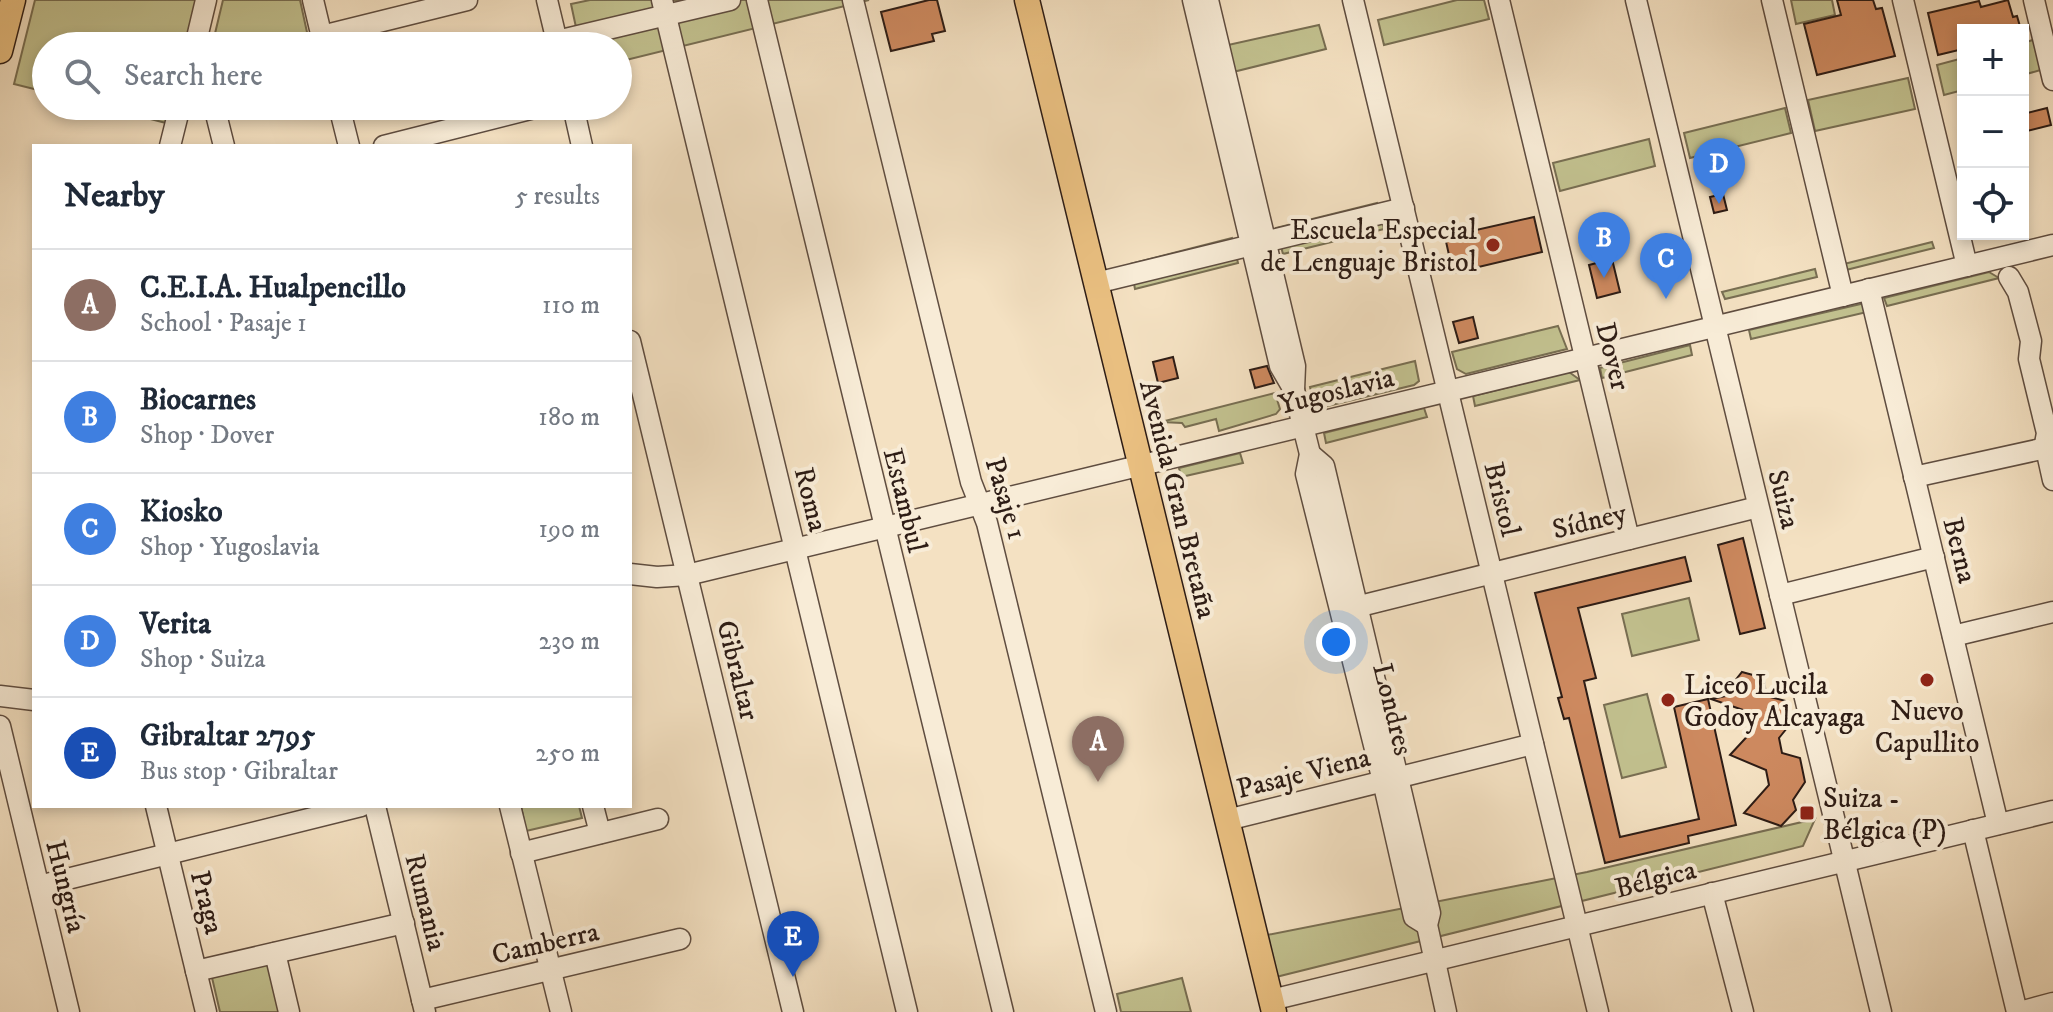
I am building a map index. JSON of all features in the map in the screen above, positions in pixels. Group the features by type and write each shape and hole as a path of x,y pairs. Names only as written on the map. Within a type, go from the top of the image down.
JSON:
{"main road":[{"path":"0,51 13,0"},
{"name":"Avenida Gran Bretaña","path":"1027,0 1272,1006"}],"street":[{"path":"198,32 206,0"},
{"path":"313,0 321,32"},
{"path":"355,32 467,0"},
{"path":"547,0 555,32"},
{"path":"593,32 664,8 730,0"},
{"name":"Estambul","path":"757,0 1003,1012"},
{"name":"Pasaje 1","path":"853,0 971,482 987,523 1106,1012"},
{"name":"Londres","path":"1193,0 1258,243"},
{"name":"Londres","path":"1208,0 1280,366 1294,390 1310,454 1306,474 1350,608 1391,779 1414,917 1427,925 1446,1012"},
{"name":"Bristol","path":"1353,0 1598,1012"},
{"name":"Dover","path":"1499,0 1629,539"},
{"name":"Suiza","path":"1636,0 1881,1012"},
{"path":"1772,0 1843,296"},
{"path":"1903,0 1967,266"},
{"path":"2034,0 2053,80"},
{"name":"Roma","path":"664,8 907,1012"},
{"path":"170,144 176,120"},
{"path":"218,120 224,144"},
{"path":"342,120 348,144"},
{"path":"392,144 487,120"},
{"path":"576,120 582,144"},
{"path":"1096,283 1404,208"},
{"name":"Yugoslavia","path":"639,575 687,575 2053,245"},
{"path":"2004,257 2011,308 2021,347 2029,359 2049,440 2053,480"},
{"name":"Berna","path":"1869,289 1998,824"},
{"name":"Gibraltar","path":"632,349 793,1012"},
{"path":"1914,477 2049,440"},
{"name":"Sídney","path":"1350,608 1758,507"},
{"path":"1780,595 1934,557"},
{"path":"1953,636 2053,612"},
{"path":"0,696 32,698"},
{"name":"Hungría","path":"0,726 69,1012"},
{"name":"Pasaje Viena","path":"1227,820 1533,744"},
{"name":"Praga","path":"156,808 206,1012"},
{"path":"39,886 353,808"},
{"name":"Rumania","path":"375,808 424,1006"},
{"path":"510,808 561,1012"},
{"path":"594,808 600,833"},
{"name":"Bélgica","path":"1272,1006 1435,960 2053,811"},
{"path":"521,853 658,819"},
{"path":"1973,830 2018,1012 2053,1003"},
{"path":"1712,893 1743,1012"},
{"path":"196,971 404,923"},
{"name":"Camberra","path":"424,1006 550,969 680,939"},
{"path":"275,953 289,1012"}],"shaded area":[{"path":"35,0 197,0 189,32 32,32 32,88 14,84"},
{"path":"223,0 300,0 307,32 215,32"},
{"path":"590,0 869,0 632,59 632,32 577,32 571,4"},
{"path":"1457,0 1484,0 1489,19 1384,45 1378,20"},
{"path":"1791,0 1832,0 1835,15 1796,24"},
{"path":"1319,25 1326,49 1225,74 1219,47"},
{"path":"2036,39 2044,69 2029,73 2029,41"},
{"path":"1957,60 1957,92 1944,95 1937,65"},
{"path":"1908,78 1915,109 1815,131 1808,100"},
{"path":"1785,108 1791,133 1690,158 1684,133"},
{"path":"1649,139 1655,166 1560,191 1553,163"},
{"path":"1377,203 1384,229 1283,254 1276,228"},
{"path":"1232,238 1238,263 1135,289 1130,264"},
{"path":"1932,242 1934,248 1842,271 1840,265"},
{"path":"1815,269 1817,277 1725,299 1722,292"},
{"path":"1989,272 1999,278 1887,306 1884,298"},
{"path":"1865,303 1867,312 1751,339 1749,330"},
{"path":"1558,326 1567,349 1466,374 1457,369 1452,352"},
{"path":"1690,345 1692,355 1602,378 1600,368"},
{"path":"1415,361 1419,381 1414,385 1315,409 1310,387"},
{"path":"1569,372 1580,380 1475,406 1473,396"},
{"path":"1275,393 1280,409 1276,414 1219,431 1216,419 1185,427 1182,423 1161,422"},
{"path":"1424,408 1427,417 1326,443 1324,433"},
{"path":"1240,453 1243,463 1181,477 1179,468"},
{"path":"1689,598 1699,640 1632,656 1622,614"},
{"path":"1647,694 1666,767 1622,778 1604,705"},
{"path":"521,808 580,808 582,818 526,831"},
{"path":"1815,819 1803,846 1272,978 1262,936 1587,872"},
{"path":"269,956 283,1012 220,1012 210,969"},
{"path":"1182,978 1191,1012 1121,1012 1117,994"}],"building":[{"path":"937,0 945,31 932,34 934,41 891,51 881,12"},
{"path":"1837,0 1873,0 1876,9 1882,8 1895,56 1817,75 1804,24 1841,15"},
{"path":"2008,0 2013,17 2017,16 2019,24 1957,24 1957,50 1938,55 1928,13 1979,1 1981,7"},
{"path":"2047,108 2051,125 2029,130 2029,112"},
{"path":"1723,194 1727,210 1714,213 1710,197"},
{"name":"Escuela Especial de Lenguaje Bristol","path":"1534,217 1542,252 1453,273 1445,237"},
{"path":"1612,259 1620,292 1597,298 1589,265"},
{"path":"1473,317 1478,338 1459,343 1453,322"},
{"path":"1173,357 1178,378 1158,383 1153,362"},
{"path":"1267,366 1274,383 1255,388 1250,370"},
{"path":"1743,538 1765,628 1740,634 1718,545"},
{"path":"1685,557 1691,581 1578,608 1596,678 1584,681 1620,837 1699,819 1674,707 1708,699 1736,825 1688,836 1689,843 1605,863 1569,718 1564,719 1558,698 1562,697 1535,593"},
{"path":"1742,672 1764,678 1766,696 1786,701 1791,723 1779,738 1782,753 1800,758 1805,782 1793,800 1796,810 1781,826 1744,813 1769,785 1766,770 1730,755 1755,728 1752,713 1711,699 1731,695 1730,687"}],"place":[{"name":"Verita","path":"1719,204"},
{"name":"Escuela Especial de Lenguaje Bristol","path":"1493,245"},
{"name":"Biocarnes","path":"1604,278"},
{"name":"Kiosko","path":"1666,299"},
{"name":"Nuevo Capullito","path":"1927,680"},
{"name":"Liceo Lucila Godoy Alcayaga","path":"1668,700"},
{"name":"C.E.I.A. Hualpencillo","path":"1098,782"},
{"name":"Suiza - Bélgica (P)","path":"1807,813"},
{"name":"Gibraltar 2795","path":"793,977"}]}
